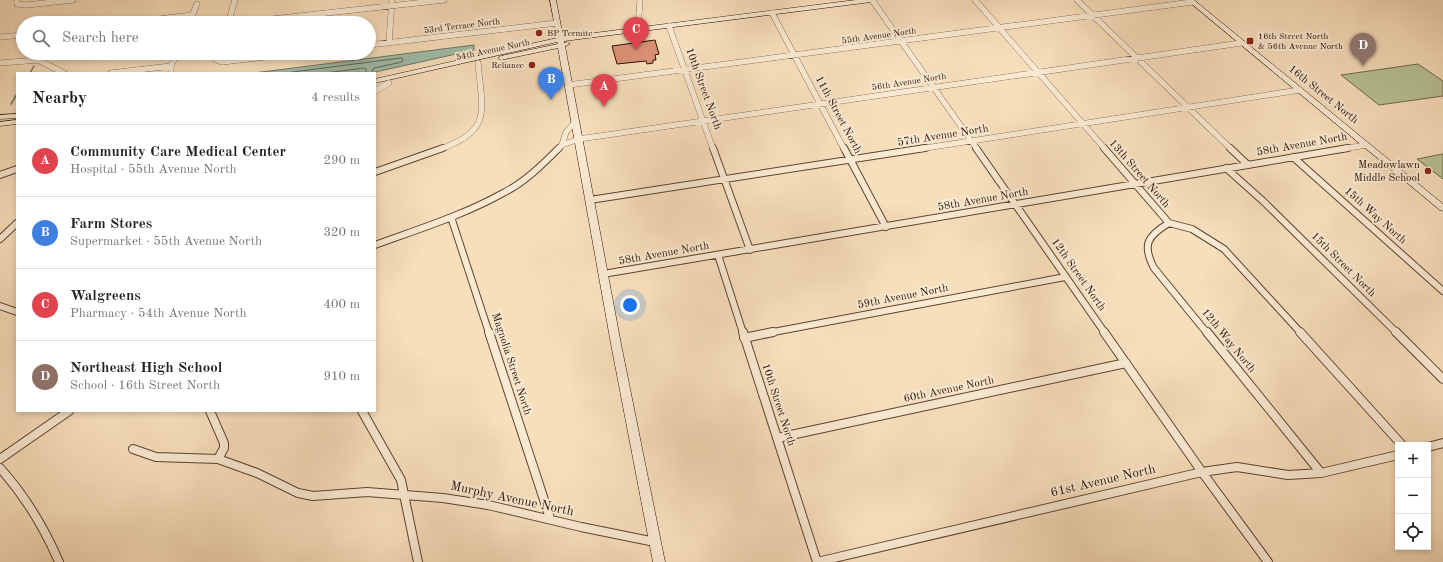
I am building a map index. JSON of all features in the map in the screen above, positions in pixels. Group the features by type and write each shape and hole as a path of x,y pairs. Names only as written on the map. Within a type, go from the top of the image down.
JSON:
{"main road":[{"name":"54th Avenue North","path":"376,81 561,42 638,29 872,0"},
{"path":"554,1 603,274 658,562"},
{"name":"16th Street North","path":"1191,1 1443,208"},
{"name":"54th Avenue North","path":"376,86 478,63 561,42"},
{"path":"0,117 16,116"},
{"path":"0,124 16,122"}],"street":[{"path":"18,0 17,4 19,5 73,0"},
{"path":"230,16 235,0"},
{"path":"291,16 392,3 444,0"},
{"path":"638,29 640,0"},
{"name":"12th Street North","path":"872,0 1202,472 1268,562"},
{"name":"13th Street North","path":"975,0 1169,223 1183,224 1196,230 1224,249 1399,442"},
{"path":"1077,0 1248,164"},
{"name":"55th Avenue North","path":"568,85 1191,1"},
{"path":"389,42 392,3"},
{"path":"184,16 192,15 197,4"},
{"name":"11th Street North","path":"772,13 886,227"},
{"name":"53rd Terrace North","path":"376,44 557,22"},
{"name":"10th Street North","path":"669,26 750,250"},
{"path":"0,37 16,36"},
{"name":"56th Avenue North","path":"562,145 579,138 1241,43"},
{"path":"0,63 38,60 62,72"},
{"path":"171,72 174,60"},
{"path":"216,60 228,60"},
{"path":"376,172 452,145 463,140 476,129 480,120 481,108 478,63"},
{"path":"120,72 172,66"},
{"path":"376,90 389,83"},
{"name":"57th Avenue North","path":"590,200 1300,90"},
{"path":"376,245 451,218 506,192 541,166 562,145 562,141 568,126 575,122"},
{"name":"58th Avenue North","path":"603,274 1366,145"},
{"name":"15th Way North","path":"1293,157 1443,291"},
{"name":"15th Street North","path":"1226,168 1263,201 1443,379"},
{"path":"0,175 16,169"},
{"name":"Magnolia Street North","path":"451,218 550,518"},
{"name":"12th Way North","path":"1169,223 1149,238 1147,247 1148,257 1154,268 1320,473"},
{"path":"0,239 16,224"},
{"name":"10th Street North","path":"718,255 817,562"},
{"name":"59th Avenue North","path":"744,338 1065,277"},
{"path":"0,306 16,312"},
{"name":"60th Avenue North","path":"777,438 1126,364"},
{"path":"0,459 68,412"},
{"path":"210,412 224,443 224,448 218,460"},
{"path":"363,412 401,480 406,496 418,562"},
{"path":"1431,446 1443,443"},
{"name":"Murphy Avenue North","path":"133,449 156,457 218,460 257,473 298,493 313,496 379,493 442,498 488,505 655,542"},
{"name":"61st Avenue North","path":"817,562 1202,472 1237,468 1288,475 1320,473 1395,456"},
{"path":"0,468 16,485 32,509 48,536 58,562"}],"shaded area":[{"path":"1418,64 1443,81 1443,96 1379,105 1341,75"},
{"path":"1443,154 1443,179 1417,159"}],"water":[{"path":"474,45 474,50 375,72 262,72 356,60 376,60 376,57"}],"building":[{"path":"655,40 659,54 655,55 656,60 653,60 653,63 647,64 646,61 617,64 612,46"}],"waterway":[{"path":"31,72 34,66"},
{"path":"11,104 16,96"}],"place":[{"name":"BP Termite","path":"539,33"},
{"name":"16th Street North & 56th Avenue North","path":"1250,41"},
{"name":"Walgreens","path":"636,50"},
{"name":"Reliance","path":"532,65"},
{"name":"Northeast High School","path":"1363,66"},
{"name":"Farm Stores","path":"551,100"},
{"name":"Community Care Medical Center","path":"604,107"},
{"name":"Meadowlawn Middle School","path":"1428,171"}]}
